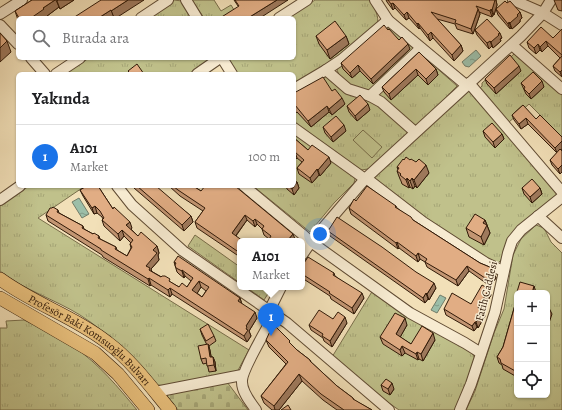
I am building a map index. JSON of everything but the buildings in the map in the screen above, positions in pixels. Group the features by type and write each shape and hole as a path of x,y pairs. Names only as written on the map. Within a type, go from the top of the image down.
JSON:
{"main road":[{"name":"Profesör Baki Komsuoğlu Bulvarı","path":"0,280 108,342 130,363 170,410"},
{"name":"Profesör Baki Komsuoğlu Bulvarı","path":"0,298 95,353 118,374 148,410"}],"street":[{"path":"0,14 22,0"},
{"path":"144,16 168,0"},
{"path":"186,0 196,16"},
{"path":"282,16 307,0"},
{"path":"375,0 388,20 467,84 562,192"},
{"path":"513,0 544,13 562,25"},
{"path":"305,251 365,178 467,84 512,45 544,13 551,0"},
{"path":"296,88 326,70 388,20"},
{"path":"0,25 16,42"},
{"path":"512,45 562,89"},
{"path":"370,96 421,48"},
{"path":"33,60 43,72"},
{"path":"59,72 77,60"},
{"path":"201,72 218,60"},
{"path":"222,60 231,72"},
{"path":"326,70 345,87 370,96 381,102 415,132"},
{"path":"296,129 365,178 423,222 486,263 503,271"},
{"path":"0,200 17,188"},
{"path":"119,188 132,205 183,251 237,289"},
{"path":"246,188 311,242 410,313 465,343 481,354"},
{"name":"Fatih Caddesi","path":"460,410 471,384 495,312 503,271 512,241 521,230 562,197"},
{"path":"538,216 562,238"},
{"path":"239,290 300,334 389,410"},
{"path":"256,410 248,399 243,387 242,375 272,313 280,290"},
{"path":"155,392 242,375"}],"green space":[{"path":"174,0 182,1 191,16 151,16"},
{"path":"192,0 214,0 221,11 231,5 238,16 203,16"},
{"path":"315,0 370,0 375,9 378,22 377,26 320,72 296,85 296,72 235,72 228,60 296,60 296,16 291,16"},
{"path":"391,28 415,50 370,93 355,88 342,79 337,70 338,67 383,29"},
{"path":"514,54 562,95 562,137 529,104 508,123 480,88 482,83"},
{"path":"423,56 457,86 421,123 414,125 383,101 378,94"},
{"path":"86,60 209,60 192,72 68,72"},
{"path":"325,76 340,89 373,102 407,129 407,134 368,169 361,170 296,125 296,91"},
{"path":"468,90 557,193 554,199 507,243 501,260 497,264 429,223 372,177"},
{"path":"363,130 382,147 372,158 353,140"},
{"path":"296,133 354,176 355,179 354,183 334,203 310,232 255,188 296,188"},
{"path":"26,188 82,188 38,218 249,350 237,372 170,386 157,385 121,347 91,322 70,309 19,284 0,271 0,206"},
{"path":"536,225 544,228 551,242 562,253 562,410 466,410 475,391 494,333 504,309 513,255 521,239"},
{"path":"195,235 237,265 237,281 188,246"},
{"path":"250,290 270,290 264,300"},
{"path":"373,290 471,352 474,356 475,361 455,410 399,410 370,390 332,357"},
{"path":"24,320 68,343 92,361 108,376 137,410 0,410 0,328 7,328 6,321"},
{"path":"227,382 248,410 178,410 166,395"}],"water":[{"path":"476,50 481,56 469,67 465,66 462,62"},
{"path":"79,198 89,214 82,218 72,202"},
{"path":"440,295 446,298 437,313 431,310"}],"place":[{"name":"A101","path":"271,336"}]}
